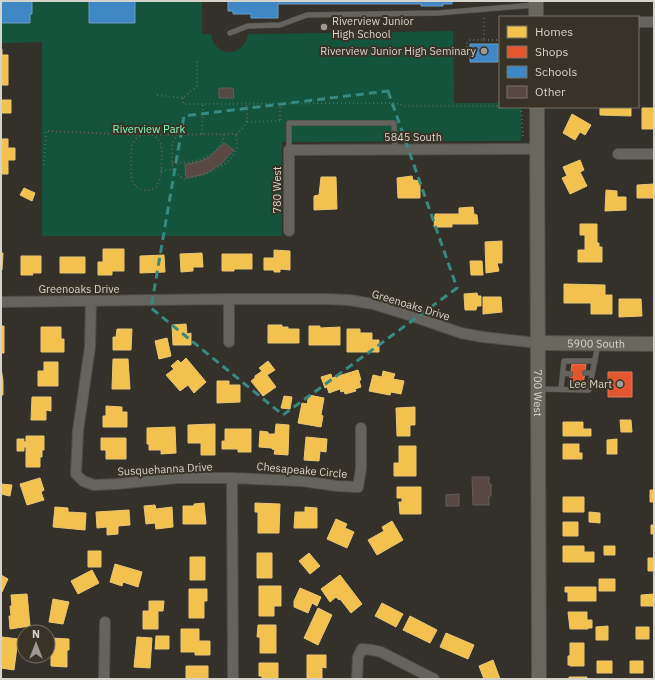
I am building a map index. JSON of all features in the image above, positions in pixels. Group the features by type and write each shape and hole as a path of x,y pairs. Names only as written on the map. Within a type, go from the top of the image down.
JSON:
{"main road":[{"name":"700 West","path":"537,108 539,679"},
{"name":"5900 South","path":"537,343 654,344"}],"street":[{"path":"639,22 654,22"},
{"name":"5845 South","path":"289,150 537,149"},
{"name":"780 West","path":"289,150 289,231"},
{"path":"618,154 654,154"},
{"path":"229,299 229,342"},
{"name":"Greenoaks Drive","path":"1,302 229,299 349,300 373,304 461,333 537,343"},
{"name":"Susquehanna Drive","path":"91,301 90,347 78,431 76,474 83,481 94,485 178,478 232,478"},
{"name":"Chesapeake Circle","path":"232,478 295,480 337,486 358,487 361,468 361,428"},
{"path":"232,478 233,679"},
{"path":"104,622 104,679"},
{"path":"357,679 358,657 362,649 381,652 434,679"}],"lane":[{"path":"230,33 248,26 280,25 307,15 438,13 536,8"},
{"path":"289,150 289,123 394,123 395,149"},
{"path":"538,389 589,390 598,343"},
{"path":"561,390 564,361 595,361"},
{"path":"562,373 570,374"},
{"path":"585,373 592,373"}],"path":[{"path":"484,17 484,44"},
{"path":"470,57 467,56 467,43 469,40 499,40"},
{"path":"157,95 183,98 197,86 196,59"},
{"path":"183,98 183,104 396,103 406,106 499,106"},
{"path":"202,134 203,104"},
{"path":"44,165 46,131 141,135 236,134 247,122 247,104"},
{"path":"521,108 523,138"},
{"path":"247,122 280,122"},
{"path":"172,170 172,144 177,134"},
{"path":"172,163 187,163 204,158 214,151 222,142 224,134"},
{"path":"161,170 172,170 184,179 195,178 215,170 230,158 235,151 237,147 236,134"},
{"path":"141,135 134,140 131,148 132,182 143,190 151,190 156,187 160,181 161,170 161,145 154,135"}],"highlighted area":[{"path":"388,91 457,288 283,415 151,308 184,116"}],"green space":[{"name":"Riverview Park","path":"1,1 202,1 202,34 211,34 213,42 217,48 229,52 241,48 248,34 453,31 454,103 499,103 499,108 521,108 521,139 518,141 282,142 282,236 42,236 42,42 1,43"}],"building: Homes":[{"path":"1,49 2,55 8,55 8,85 1,85"},
{"path":"1,100 11,100 11,113 1,113"},
{"path":"600,108 631,108 631,116 600,115"},
{"path":"642,108 654,108 654,129 642,129"},
{"path":"572,114 591,125 585,135 580,132 575,140 563,133"},
{"path":"1,139 8,139 8,148 15,148 15,160 8,160 8,174 1,174"},
{"path":"580,160 584,170 580,172 587,186 570,194 562,178 567,176 563,167"},
{"path":"412,176 413,180 420,181 420,198 398,198 397,178"},
{"path":"321,177 336,177 337,209 314,210 314,196 319,195"},
{"path":"654,184 654,198 637,198 637,185"},
{"path":"24,188 35,193 32,201 20,195"},
{"path":"606,190 617,191 617,197 626,197 626,210 605,211"},
{"path":"473,207 474,214 477,215 478,224 452,224 452,227 434,227 435,214 459,214 459,208"},
{"path":"580,224 597,224 597,243 599,243 599,247 602,247 602,262 578,262 578,250 585,250 585,235 580,235"},
{"path":"502,241 502,263 497,263 499,271 486,273 485,242"},
{"path":"103,249 124,249 124,271 112,271 112,275 98,275 98,262 103,262"},
{"path":"274,250 290,251 290,270 280,269 280,272 274,272 274,270 264,270 264,258 274,258"},
{"path":"1,253 3,253 2,270 1,270"},
{"path":"202,253 203,267 193,267 193,271 181,272 180,254"},
{"path":"222,254 252,254 252,269 222,271"},
{"path":"164,255 165,272 140,273 140,256"},
{"path":"21,256 41,256 41,273 21,275"},
{"path":"60,257 85,257 85,273 60,273"},
{"path":"470,261 482,261 483,275 471,275"},
{"path":"564,284 605,285 605,295 612,295 612,314 591,314 591,303 564,303"},
{"path":"477,293 478,296 481,296 481,306 477,306 476,310 465,310 464,294"},
{"path":"483,297 501,297 502,312 483,314"},
{"path":"619,299 641,299 642,316 619,317"},
{"path":"186,324 187,334 191,333 191,345 173,345 172,325"},
{"path":"268,325 282,325 282,327 288,327 288,329 299,329 299,343 268,343"},
{"path":"1,326 4,326 4,353 1,353"},
{"path":"309,326 320,326 320,328 340,327 340,345 309,345"},
{"path":"41,327 61,327 61,339 64,339 64,352 41,352"},
{"path":"117,329 132,329 131,350 113,350 113,337 116,337"},
{"path":"347,329 360,329 360,333 372,333 372,340 379,340 379,352 347,352"},
{"path":"167,338 171,356 159,359 155,341"},
{"path":"186,358 206,382 194,393 188,385 180,391 166,375 174,369 171,366 178,360 181,363"},
{"path":"113,359 128,359 130,389 112,389"},
{"path":"268,361 275,370 267,375 276,387 263,396 251,381 262,371 259,368"},
{"path":"44,362 58,362 58,386 38,386 38,371 44,371"},
{"path":"1,368 3,381 3,395 1,395"},
{"path":"358,370 361,380 359,380 361,387 355,389 356,391 345,394 344,391 341,392 340,389 329,393 327,387 325,388 321,377 331,374 332,378"},
{"path":"383,371 395,374 393,379 404,381 401,394 391,392 390,395 369,391 373,375 382,377"},
{"path":"217,381 229,381 229,385 240,385 240,402 217,403"},
{"path":"309,395 324,398 321,415 323,416 321,427 298,423 302,403 307,404"},
{"path":"284,396 292,397 290,409 281,408"},
{"path":"32,397 51,397 51,411 46,410 46,420 31,420"},
{"path":"106,406 122,407 122,412 127,412 127,427 103,427 103,416 106,416"},
{"path":"415,407 415,425 410,425 410,436 397,436 396,408"},
{"path":"620,420 631,420 632,432 621,432"},
{"path":"563,422 583,422 583,429 591,429 591,436 563,436"},
{"path":"215,424 215,455 201,455 201,443 188,443 188,425"},
{"path":"276,424 289,425 288,455 274,454 275,450 272,448 259,447 260,431 268,432 268,434 275,434"},
{"path":"175,427 176,453 161,454 161,450 149,450 149,444 147,444 147,428"},
{"path":"225,429 251,429 251,452 238,452 238,449 222,449 222,441 225,441"},
{"path":"26,436 44,436 44,450 42,450 42,457 40,457 40,467 26,467"},
{"path":"306,437 327,439 326,452 320,451 319,461 304,460"},
{"path":"101,438 126,438 126,459 106,459 106,450 101,450"},
{"path":"17,439 24,439 24,442 26,442 24,451 17,451"},
{"path":"617,439 617,454 607,454 607,440"},
{"path":"563,444 579,444 579,453 582,453 582,459 563,459"},
{"path":"399,446 416,446 416,476 394,476 394,463 399,463"},
{"path":"40,478 44,490 41,492 44,500 27,505 20,484"},
{"path":"1,484 12,485 10,496 1,494"},
{"path":"397,487 421,487 421,514 400,514 399,502 402,502 402,498 397,498"},
{"path":"650,490 654,490 654,502 650,502"},
{"path":"563,497 584,497 584,512 563,512"},
{"path":"204,503 206,524 183,524 183,506 194,506 194,504"},
{"path":"255,503 280,504 279,533 258,533 258,512 255,512"},
{"path":"155,505 156,509 172,507 173,527 156,529 155,523 146,524 144,506"},
{"path":"55,507 68,508 68,512 86,513 85,530 53,527"},
{"path":"305,507 317,508 317,528 294,528 295,512 305,512"},
{"path":"129,510 130,525 118,526 118,534 107,535 107,527 97,528 96,512"},
{"path":"589,512 600,513 600,523 589,522"},
{"path":"336,519 347,524 345,528 354,532 347,548 327,539"},
{"path":"392,521 403,540 377,555 368,540 384,531 382,527"},
{"path":"563,522 578,522 578,536 563,536"},
{"path":"651,525 654,525 654,534 651,534"},
{"path":"563,546 584,546 584,552 594,552 594,562 563,562"},
{"path":"604,546 615,546 615,555 604,555"},
{"path":"88,551 101,551 101,567 88,567"},
{"path":"257,553 272,553 272,578 257,578"},
{"path":"309,553 320,566 310,574 299,561"},
{"path":"190,557 205,557 205,580 190,580"},
{"path":"648,558 654,558 654,571 648,571"},
{"path":"115,564 142,572 138,587 123,582 122,586 110,582"},
{"path":"92,570 99,583 78,594 71,581"},
{"path":"1,575 8,579 2,592 1,592"},
{"path":"340,575 362,604 351,613 340,599 339,600 336,597 330,602 321,589"},
{"path":"599,579 615,579 615,591 599,591"},
{"path":"259,586 281,586 281,606 274,606 274,616 259,616"},
{"path":"565,587 596,587 596,601 568,601 568,592 565,592"},
{"path":"300,588 321,597 317,606 312,603 308,613 294,607 294,601"},
{"path":"189,589 207,589 207,601 204,601 204,618 189,618"},
{"path":"27,594 30,624 16,624 16,628 10,629 9,616 11,616 10,606 12,606 11,595"},
{"path":"654,594 654,606 641,606 641,595"},
{"path":"53,599 69,602 63,624 49,622"},
{"path":"149,601 164,601 163,611 158,611 158,629 143,629 143,611 149,611"},
{"path":"382,603 403,614 396,627 375,616"},
{"path":"318,608 332,615 318,645 304,638"},
{"path":"568,612 587,612 587,620 592,620 592,628 570,629"},
{"path":"410,616 437,630 430,643 403,630"},
{"path":"258,625 276,625 276,653 260,653 260,637 257,637"},
{"path":"608,626 608,640 596,640 596,627"},
{"path":"636,627 649,627 649,639 636,639"},
{"path":"181,629 199,629 199,641 210,641 210,655 195,655 195,652 181,652"},
{"path":"446,633 474,645 468,659 440,647"},
{"path":"156,636 169,636 169,649 155,649"},
{"path":"2,637 16,639 14,670 1,668"},
{"path":"137,637 152,638 150,668 134,667"},
{"path":"56,638 69,639 69,650 67,650 67,667 51,666 51,664 56,664"},
{"path":"570,643 584,643 584,666 568,665"},
{"path":"307,655 326,655 326,668 322,667 322,679 307,679"},
{"path":"493,660 500,679 484,679 479,666"},
{"path":"597,661 612,661 612,673 597,673"},
{"path":"630,661 643,661 643,673 630,673"},
{"path":"259,663 278,663 278,679 262,679 262,676 259,676"},
{"path":"186,666 208,666 208,679 186,679"},
{"path":"569,677 587,677 587,679 569,679"}],"building: Shops":[{"path":"572,364 586,364 583,385 569,385"},
{"name":"Lee Mart","path":"608,372 632,372 632,397 608,397"}],"building: Schools":[{"path":"1,1 32,1 30,23 1,23"},
{"path":"89,1 135,1 135,23 89,23"},
{"path":"228,1 452,1 452,4 443,4 443,6 421,6 421,4 278,4 278,18 251,18 251,14 233,14 233,11 228,11"},
{"name":"Riverview Junior High Seminary","path":"470,44 498,44 498,62 470,62"}],"building: Other":[{"path":"219,88 233,88 234,98 219,98"},
{"path":"224,143 234,150 221,164 205,174 186,178 185,165 208,158"},
{"path":"472,477 489,477 489,484 491,484 491,496 489,496 489,505 473,505"},
{"path":"459,494 459,506 446,506 446,495"}],"place":[{"name":"Riverview Junior High School","path":"324,27"},
{"name":"Riverview Junior High Seminary","path":"484,51"},
{"name":"Lee Mart","path":"620,384"}]}
